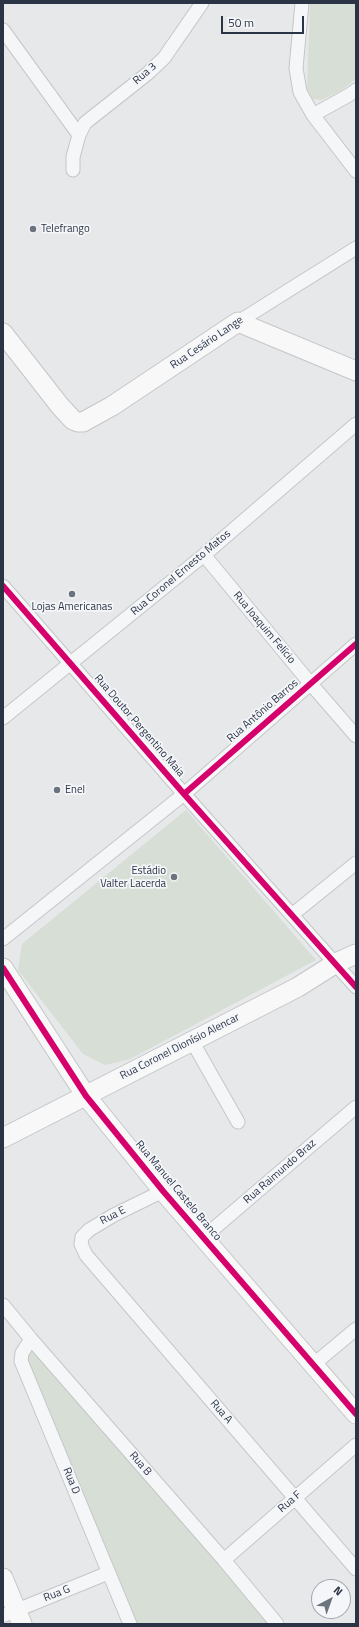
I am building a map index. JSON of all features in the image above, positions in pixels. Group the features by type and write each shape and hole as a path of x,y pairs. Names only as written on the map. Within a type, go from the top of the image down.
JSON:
{"main road":[{"path":"238,322 356,371"},
{"name":"Rua Cesário Lange","path":"3,333 60,406 73,420 83,422 112,406 238,322"},
{"name":"Rua Coronel Dionísio Alencar","path":"3,1138 298,987 356,954"},
{"name":"Rua Manuel Castelo Branco","path":"3,968 86,1096 163,1190 356,1414"},
{"path":"3,1578 11,1617"}],"street":[{"name":"Rua 3","path":"73,170 72,157 79,135 85,123 164,58 202,3"},
{"path":"302,3 296,68 300,92 313,115 356,171"},
{"path":"3,30 79,135"},
{"path":"313,115 349,96 356,90"},
{"name":"Rua Cesário Lange","path":"238,322 356,248"},
{"name":"Rua Coronel Ernesto Matos","path":"3,718 354,431"},
{"name":"Rua Joaquim Felício","path":"204,555 356,736"},
{"name":"Rua Doutor Pergentino Maia","path":"3,586 8,601 71,663 184,794 293,914 356,987"},
{"name":"Rua Antônio Barros","path":"3,939 184,794 356,644"},
{"path":"293,914 356,863"},
{"path":"192,1041 238,1122"},
{"name":"Rua Raimundo Braz","path":"204,1237 356,1107"},
{"name":"Rua E","path":"86,1255 81,1244 82,1237 89,1230 114,1214 139,1204 163,1190"},
{"name":"Rua A","path":"86,1255 356,1569"},
{"name":"Rua B","path":"3,1305 30,1339 224,1560 277,1624"},
{"path":"314,1364 356,1329"},
{"name":"Rua D","path":"30,1339 22,1353 21,1360 130,1624"},
{"name":"Rua F","path":"224,1560 356,1445"},
{"name":"Rua G","path":"11,1617 108,1573"}],"shaded area":[{"path":"310,3 356,3 356,79 342,90 321,100 313,99 307,89"},
{"name":"Estádio Valter Lacerda","path":"186,810 316,960 130,1059 105,1065 83,1054 18,970 22,944"},
{"path":"30,1341 275,1624 132,1624 22,1360"}],"cycle path":[{"path":"3,586 184,794 356,987"},
{"path":"184,794 356,644"},
{"path":"3,968 86,1096 163,1191 356,1414"}],"place":[{"name":"Telefrango","path":"33,229"},
{"name":"Lojas Americanas","path":"72,594"},
{"name":"Enel","path":"57,790"},
{"name":"Estádio Valter Lacerda","path":"174,877"}]}
